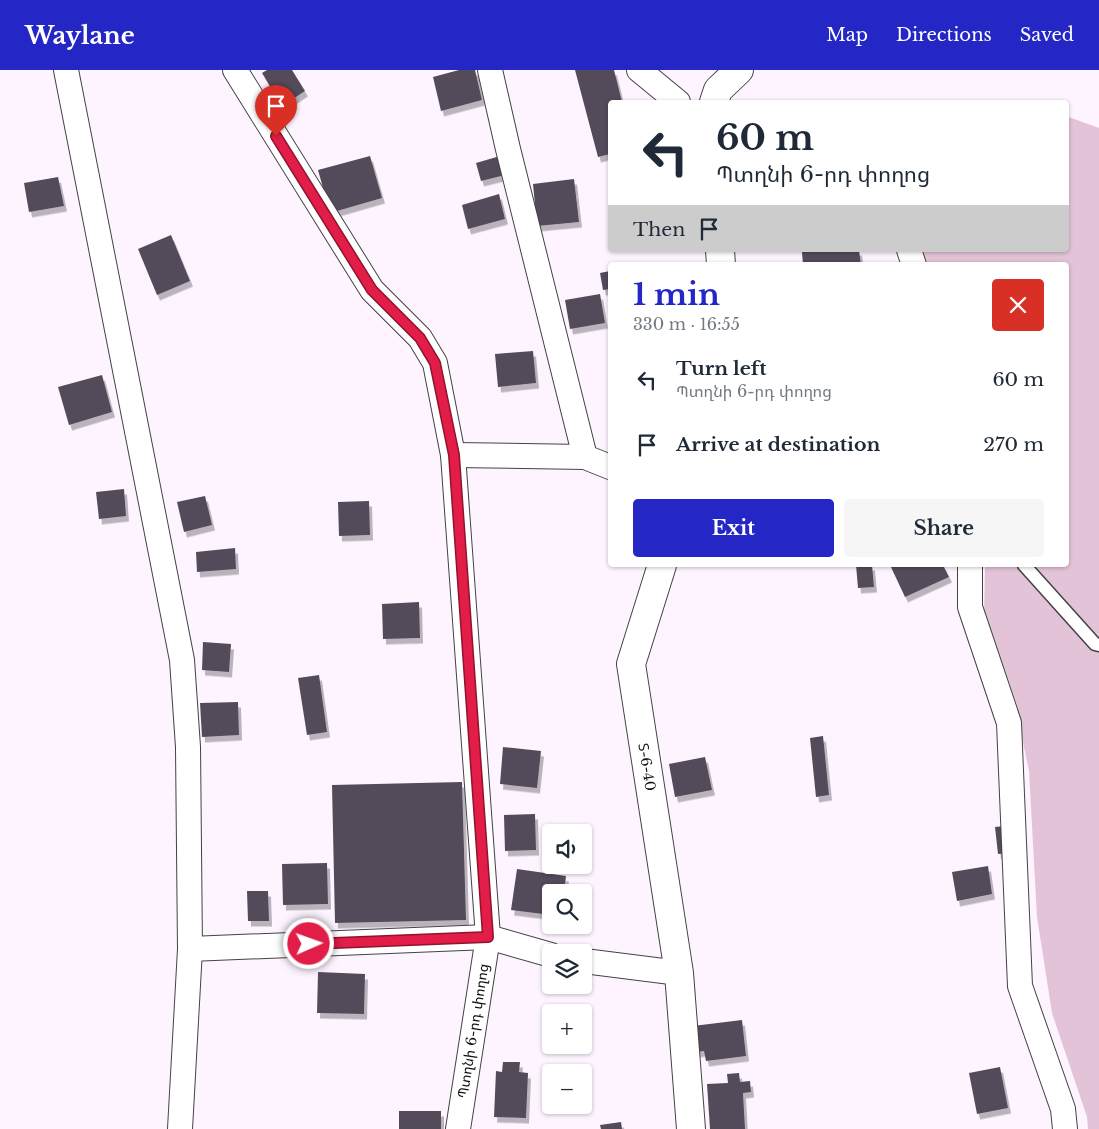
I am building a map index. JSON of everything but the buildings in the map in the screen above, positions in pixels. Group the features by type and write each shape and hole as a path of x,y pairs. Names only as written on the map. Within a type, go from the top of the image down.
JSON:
{"street":[{"path":"66,70 182,660 188,747 190,949 180,1129"},
{"name":"Պտղնի 6-րդ փողոց","path":"235,70 372,290 420,338 435,363 454,455 488,937 458,1129"},
{"path":"490,70 510,158 586,458"},
{"path":"639,70 676,100"},
{"path":"715,100 718,90 739,70"},
{"path":"454,455 586,458 608,466"},
{"name":"Տ-6-40","path":"661,567 631,664 679,973 691,1129"},
{"path":"970,567 970,607 1009,723 1020,986 1063,1109 1065,1129"},
{"path":"190,949 488,937 542,952"},
{"path":"592,962 679,973"}],"lane":[{"path":"1026,567 1095,644 1099,645"}],"shaded area":[{"path":"1069,117 1099,128 1099,1129 1088,1129 1087,1117 1052,1013 1037,917 1029,771 1014,699 984,620 985,567 1069,567 1069,262 922,262 920,252 1069,252"}],"route":[{"path":"276,136 372,290 420,338 435,363 454,455 488,937 309,944"}]}
